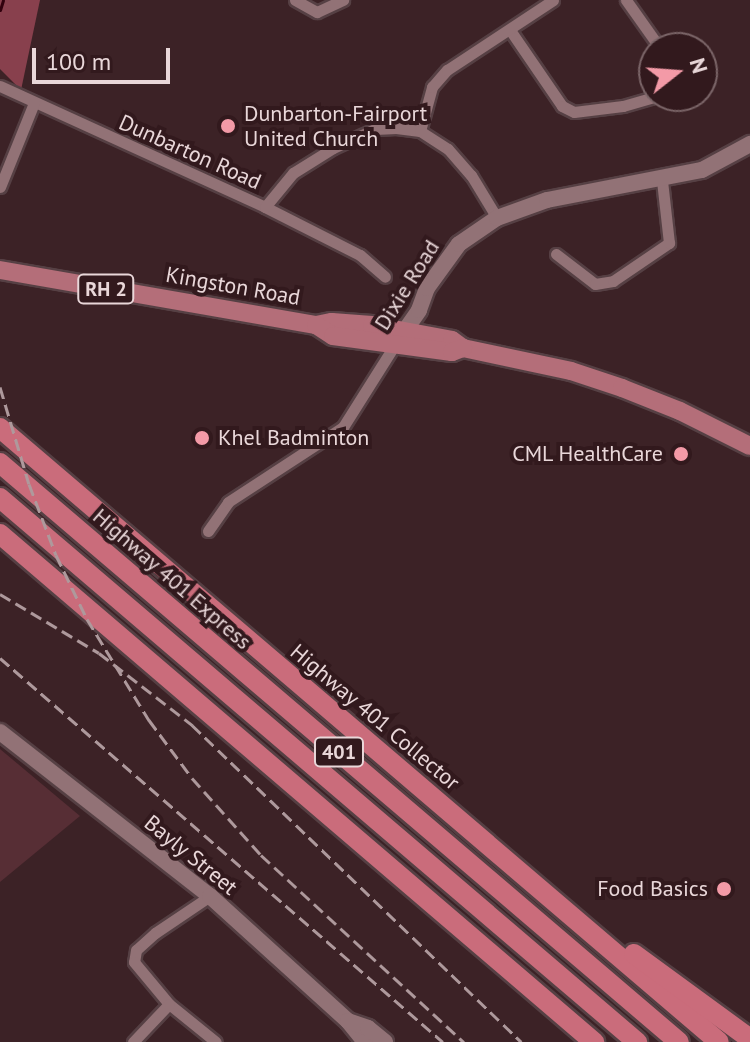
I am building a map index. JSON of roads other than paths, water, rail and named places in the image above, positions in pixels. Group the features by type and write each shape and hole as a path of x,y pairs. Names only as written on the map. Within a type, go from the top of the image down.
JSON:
{"highway":[{"name":"Highway 401 Collector","path":"0,428 719,1042"},
{"name":"Highway 401 Express","path":"0,463 679,1042"},
{"name":"401","path":"0,498 637,1042"},
{"name":"401","path":"0,534 594,1042"},
{"path":"543,890 750,1039"}],"main road":[{"name":"Dixie Road","path":"400,336 419,310 427,288 459,244 497,218 547,200 662,181 702,170 750,144"},
{"name":"Kingston Road","path":"0,270 316,325 332,322 400,336 452,340 463,348 571,371 622,388 680,411 750,446"},
{"name":"Bayly Street","path":"0,732 210,896 348,1021 365,1042"},
{"name":"Bayly Street","path":"348,1021 368,1028 385,1042"}],"street":[{"path":"295,0 317,12 343,0"},
{"path":"497,218 464,166 448,149 420,131 432,87 447,70 553,0"},
{"path":"626,0 649,32"},
{"path":"510,30 562,106 574,112 638,102"},
{"name":"Dunbarton Road","path":"0,86 265,207 293,173 351,138 375,129 420,131"},
{"path":"0,187 34,103"},
{"path":"556,254 595,284 613,281 669,243 662,181"},
{"path":"265,207 360,255 385,277"},
{"name":"Dixie Road","path":"208,531 228,502 343,427 400,336"},
{"path":"210,896 136,950 134,962 140,973 169,1004 216,1042"},
{"path":"133,1042 169,1004"}],"waterway":[{"path":"0,10 3,0"}],"railway":[{"path":"0,387 29,484 56,555 87,619 149,720 192,778 261,855 464,1042"},
{"path":"0,594 99,653 192,725 521,1042"},
{"path":"0,658 443,1042"}],"place":[{"name":"Dunbarton-Fairport United Church","path":"228,126"},
{"name":"Khel Badminton","path":"202,438"},
{"name":"CML HealthCare","path":"681,454"},
{"name":"Food Basics","path":"724,889"}]}
